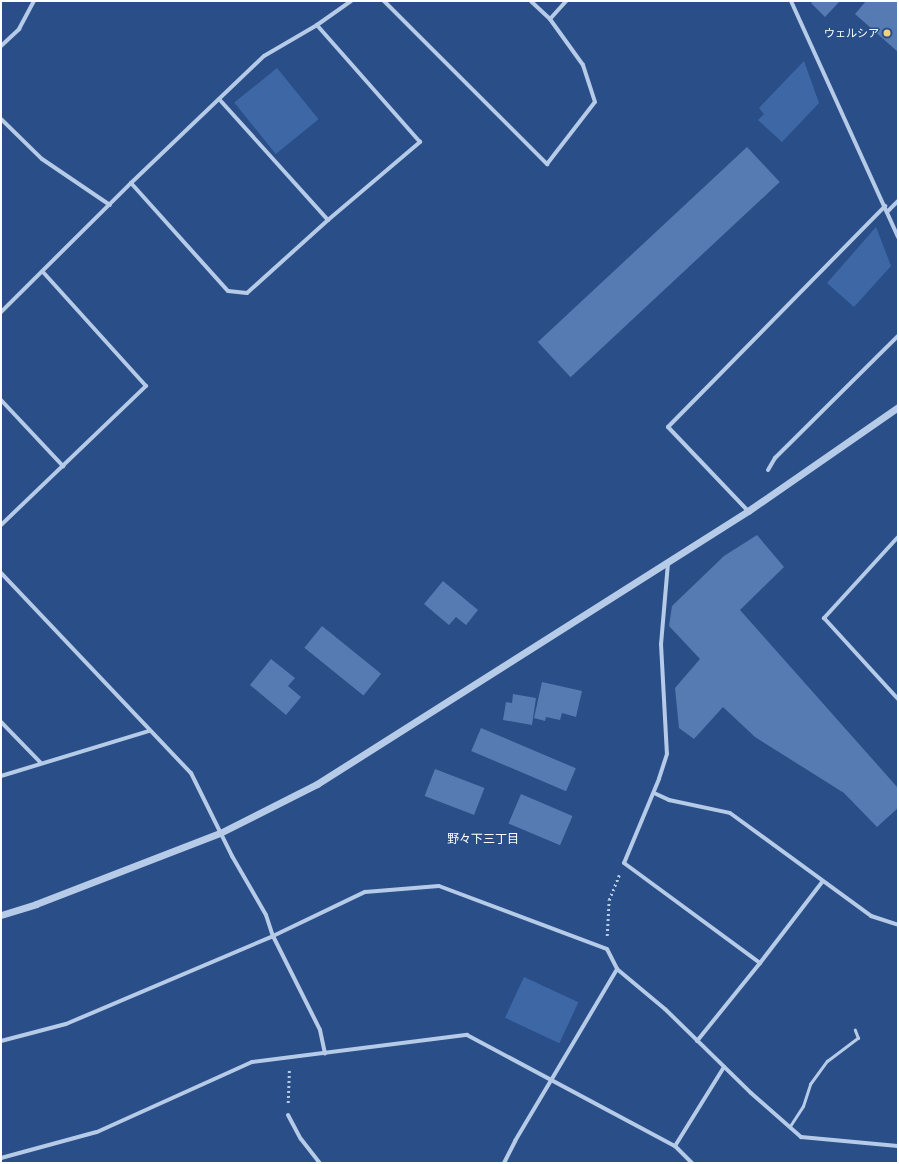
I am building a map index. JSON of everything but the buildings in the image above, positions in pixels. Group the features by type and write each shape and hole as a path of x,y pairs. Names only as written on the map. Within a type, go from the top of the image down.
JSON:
{"street":[{"path":"1,46 19,29 34,1"},
{"path":"1,312 131,183 264,56 317,25 351,1"},
{"path":"384,1 548,164 595,102 583,64 550,19 531,1"},
{"path":"550,19 566,1"},
{"path":"791,1 898,237"},
{"path":"131,183 228,291 247,293 328,220 420,142 317,25"},
{"path":"219,99 328,220"},
{"path":"1,119 42,159 110,205"},
{"path":"887,212 898,201"},
{"path":"748,511 668,427 885,206"},
{"path":"1,525 146,386 43,272"},
{"path":"768,470 776,458 898,336"},
{"path":"1,400 63,466"},
{"path":"1,915 36,904 220,833 317,784 748,511 898,407"},
{"path":"898,537 824,618 898,699"},
{"path":"668,562 660,644 667,754 654,793 624,863 760,963"},
{"path":"1,573 191,774 220,833 266,915 273,936 320,1030 325,1053"},
{"path":"1,722 41,763"},
{"path":"1,776 149,731"},
{"path":"654,793 669,800 730,813 871,916 898,924"},
{"path":"698,1041 823,881"},
{"path":"1,1042 66,1024 273,936 365,892 439,886 607,949 617,969 665,1009 724,1067 801,1137 898,1146"},
{"path":"504,1163 515,1140 617,969"},
{"path":"1,1158 97,1132 252,1062 467,1035 675,1146 692,1163"},
{"path":"675,1146 724,1067"},
{"path":"288,1116 301,1139 320,1163"}],"lane":[{"path":"790,1126 803,1106 810,1084 826,1060 858,1038 855,1030"}],"path":[{"path":"607,949 609,900 624,863"},
{"path":"288,1116 289,1058"}],"shaded area":[{"path":"804,61 819,103 782,142 758,120 764,114 759,108"},
{"path":"277,68 319,119 276,154 234,103"},
{"path":"876,227 891,266 854,307 827,283"},
{"path":"524,977 578,1002 559,1043 505,1018"}],"place":[{"name":"ウェルシア","path":"887,33"}],"district":[{"name":"野々下三丁目","path":"483,839"}]}
